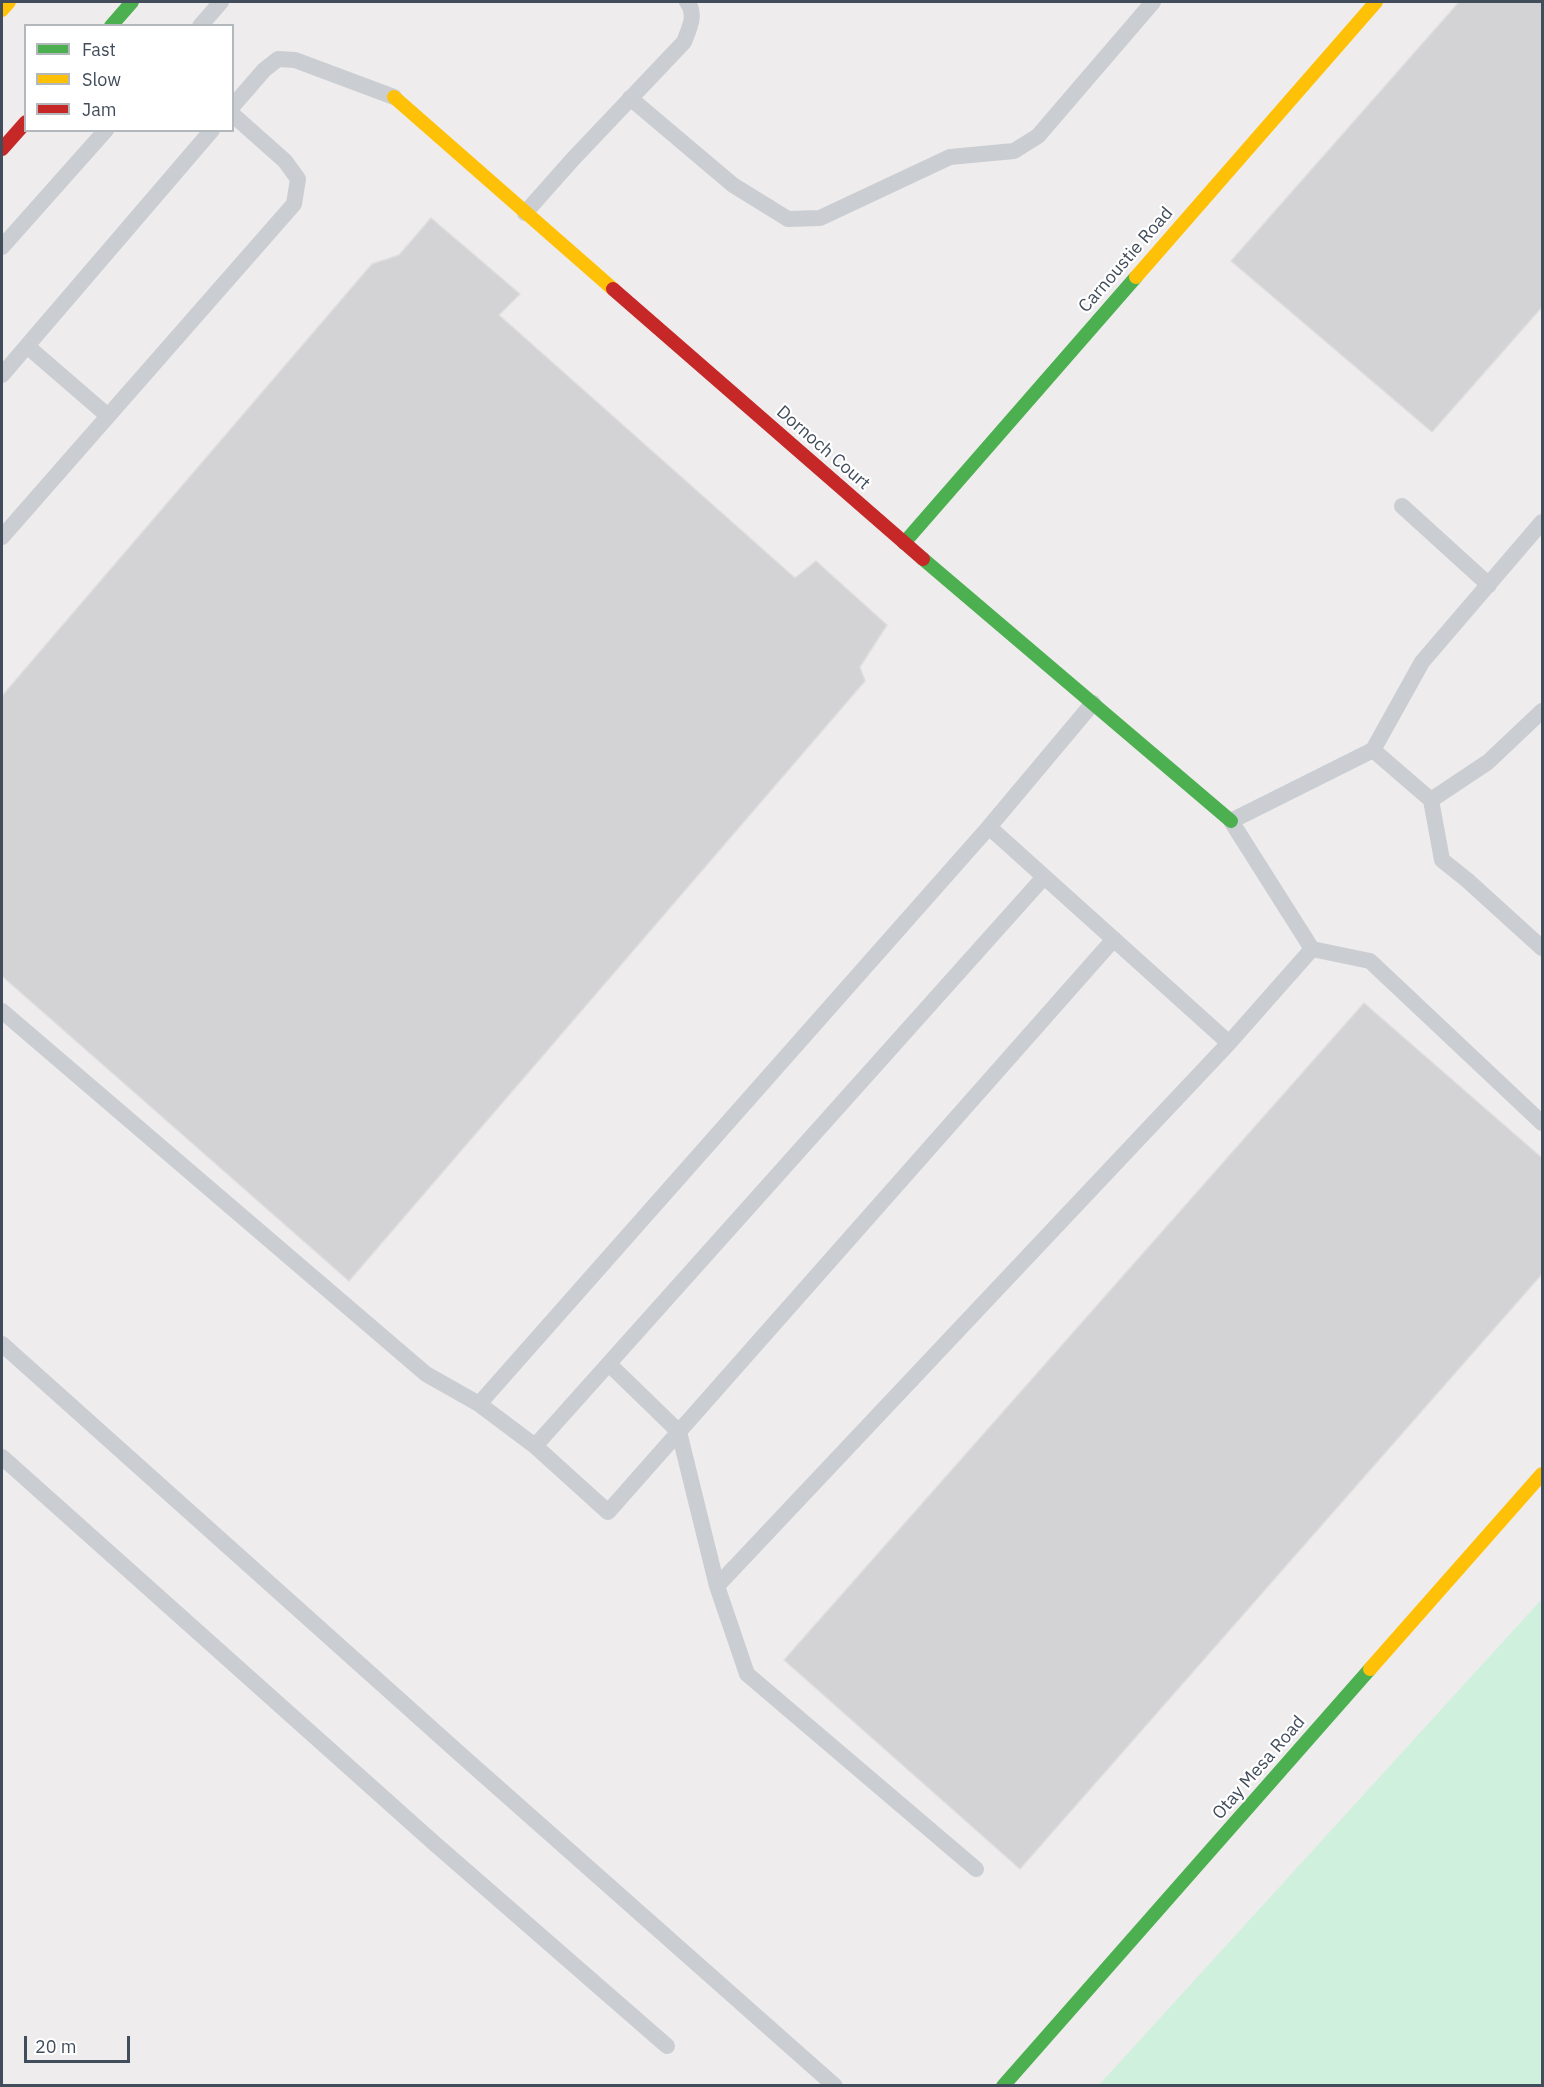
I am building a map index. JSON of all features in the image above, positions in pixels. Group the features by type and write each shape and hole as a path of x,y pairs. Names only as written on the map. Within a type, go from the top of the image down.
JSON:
{"main road":[{"path":"2,10 9,2"},
{"path":"113,24 132,2"},
{"name":"Carnoustie Road","path":"904,543 1376,2"},
{"name":"Dornoch Court","path":"394,97 904,543 1232,821"},
{"path":"2,149 24,124"},
{"name":"Otay Mesa Road","path":"1003,2085 1542,1474"}],"lane":[{"path":"202,24 221,2"},
{"path":"525,213 684,42 692,19 690,4 687,2"},
{"path":"630,98 733,184 788,219 820,218 950,157 1014,151 1038,136 1153,2"},
{"path":"234,105 264,69 278,59 295,60 394,97"},
{"path":"2,537 294,204 298,179 285,160 234,116"},
{"path":"2,247 104,132"},
{"path":"2,375 210,132"},
{"path":"27,346 108,416"},
{"path":"1402,506 1489,585"},
{"path":"1542,522 1422,662 1372,750 1232,821 1312,949 1370,961 1542,1123"},
{"path":"479,1404 989,827 1093,703"},
{"path":"1431,800 1488,762 1542,711"},
{"path":"1372,750 1431,800 1442,860 1542,948"},
{"path":"989,827 1229,1043"},
{"path":"535,1446 1044,877"},
{"path":"2,1011 426,1374 479,1404 535,1446 608,1512 1114,939"},
{"path":"717,1586 1229,1043 1312,949"},
{"path":"2,1344 460,1754 835,2085"},
{"path":"609,1364 678,1432 717,1586 747,1674 976,1869"},
{"path":"2,1457 425,1835 667,2046"}],"green space":[{"path":"1542,1599 1542,2085 1099,2085"}],"building":[{"path":"1459,2 1542,2 1542,307 1432,432 1231,261"},
{"path":"431,218 520,294 499,315 795,578 816,561 887,625 860,667 865,681 349,1281 2,976 2,696 372,264 399,255"},
{"path":"1364,1003 1542,1158 1542,1274 1020,1869 784,1660"}],"traffic: fast":[{"path":"113,24 132,2"},
{"path":"904,543 1136,277"},
{"path":"923,559 1231,821"},
{"path":"1003,2086 1370,1669"}],"traffic: slow":[{"path":"2,10 9,2"},
{"path":"1136,277 1376,2"},
{"path":"394,97 613,289"},
{"path":"1370,1669 1542,1474"}],"traffic: jam":[{"path":"2,149 24,124"},
{"path":"613,289 923,559"}]}
